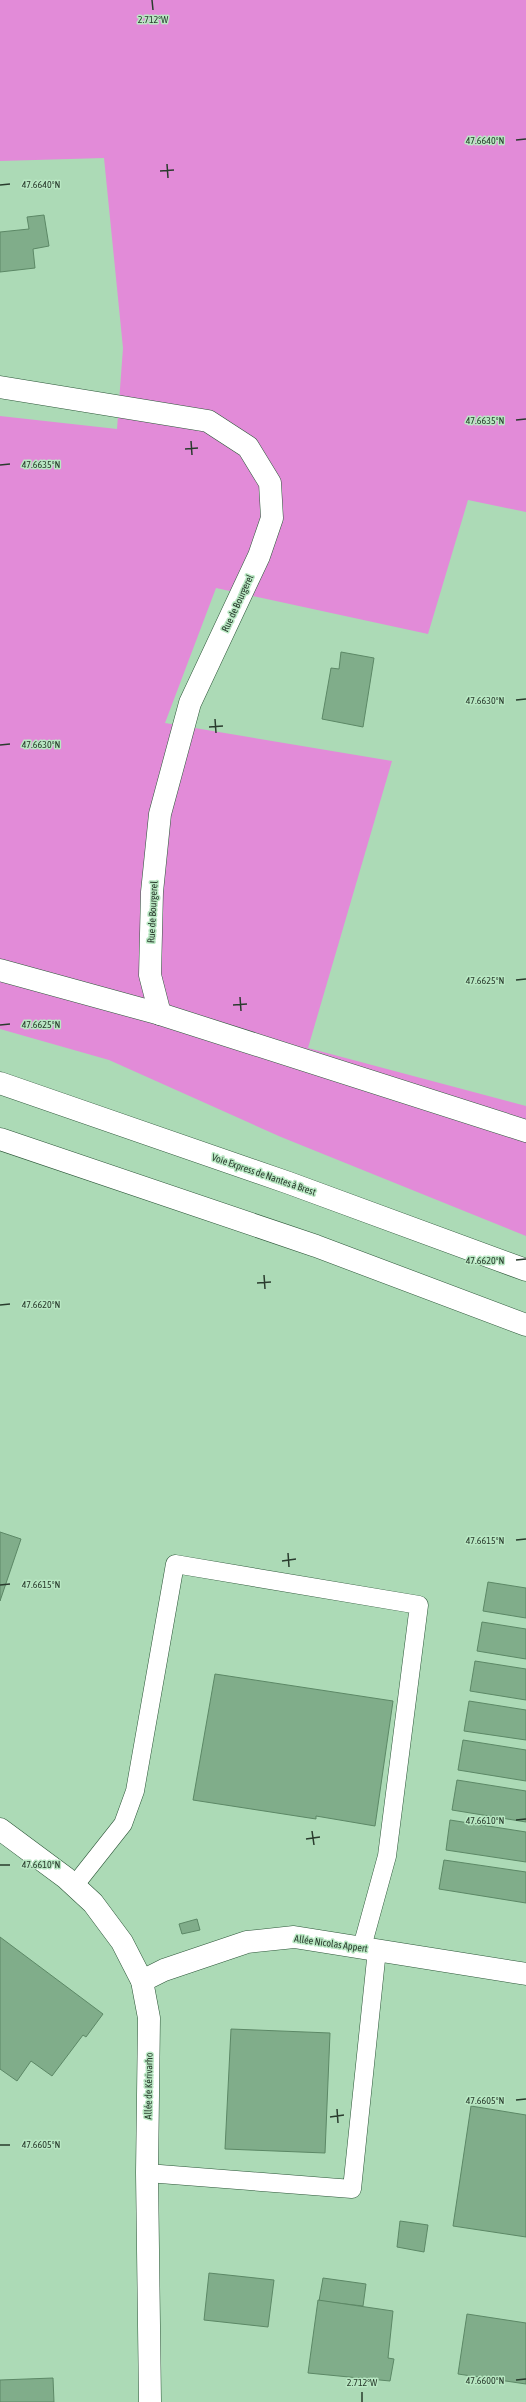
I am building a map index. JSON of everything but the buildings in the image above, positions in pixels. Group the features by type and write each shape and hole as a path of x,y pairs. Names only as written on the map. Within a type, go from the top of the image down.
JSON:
{"main road":[{"name":"Rue de Bourgerel","path":"0,387 208,421 248,447 270,483 272,518 259,556 190,703 160,814 152,892 150,975 160,1014"},
{"path":"0,970 160,1014 526,1131"},
{"name":"Voie Express de Nantes à Brest","path":"0,1083 282,1180 526,1270"},
{"path":"0,1139 316,1246 526,1325"},
{"name":"Allée de Kérivarho","path":"0,1829 74,1886 93,1903 122,1942 142,1981 150,2018 147,2173 150,2402"},
{"name":"Allée Nicolas Appert","path":"142,1981 164,1970 246,1942 294,1937 526,1974"}],"lane":[{"path":"74,1886 123,1824 135,1791 175,1564 419,1605 387,1856 370,1949 352,2189 147,2173"}],"shaded area":[{"path":"0,0 526,0 526,512 468,500 428,634 216,588 165,723 392,761 308,1048 526,1106 526,1236 281,1137 109,1060 0,1029 0,416 117,429 123,348 104,158 0,161"}]}
